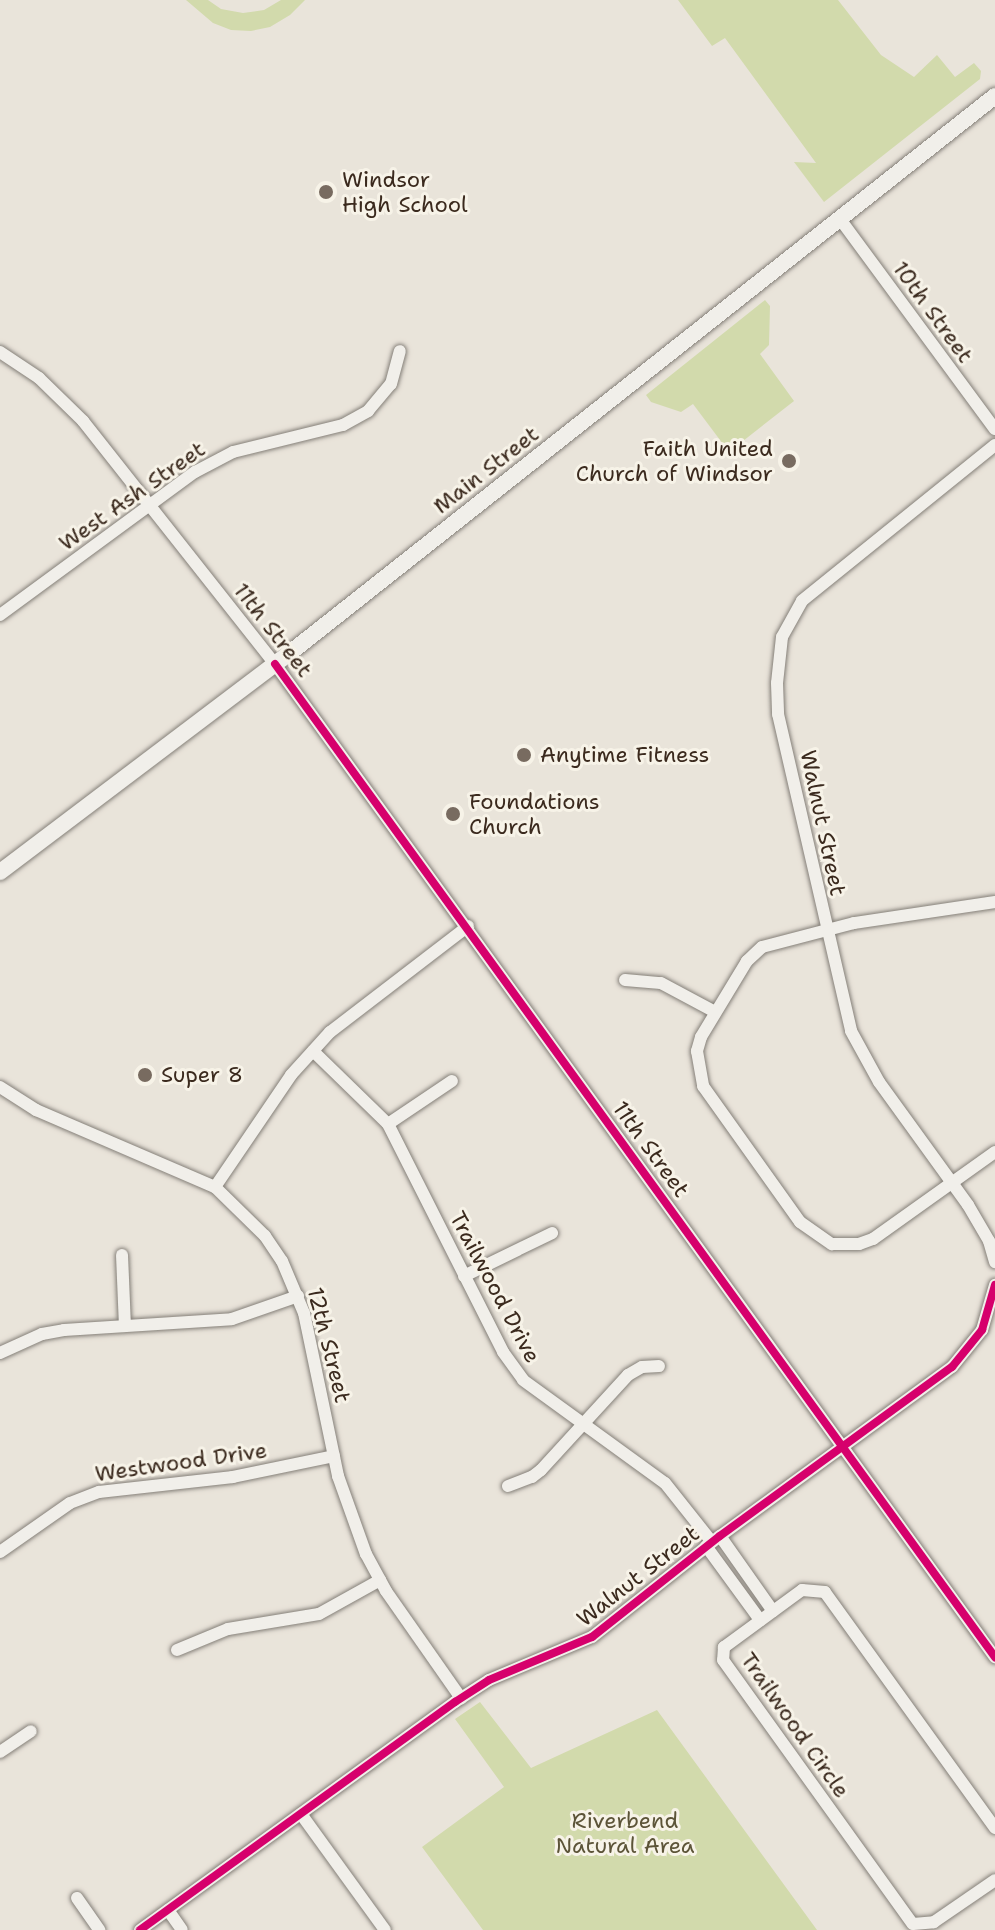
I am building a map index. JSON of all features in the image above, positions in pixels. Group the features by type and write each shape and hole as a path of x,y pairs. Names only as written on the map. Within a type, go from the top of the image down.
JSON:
{"main road":[{"name":"Main Street","path":"0,872 275,664 993,102"}],"street":[{"name":"10th Street","path":"840,219 995,429"},
{"name":"West Ash Street","path":"0,615 195,472 233,452 353,421 368,411 391,384 400,351"},
{"name":"11th Street","path":"0,352 62,398 275,664 468,926 995,1657"},
{"name":"Walnut Street","path":"995,445 814,589 782,637 777,683 778,714 844,1012 859,1048 983,1230 995,1262"},
{"path":"995,902 826,929 762,947 747,961 715,1012 697,1051 700,1080 809,1231 832,1244 859,1244 873,1239 995,1152"},
{"path":"215,1187 291,1075 313,1051 367,1000 468,926"},
{"path":"625,980 661,983 715,1012"},
{"name":"Trailwood Drive","path":"313,1051 388,1124 503,1352 523,1380 665,1483 713,1541"},
{"path":"388,1124 452,1081"},
{"name":"12th Street","path":"0,1087 36,1110 215,1187 265,1236 282,1261 298,1296 334,1456 353,1522 380,1580 461,1698"},
{"path":"464,1276 552,1233"},
{"path":"122,1255 125,1326"},
{"name":"Walnut Street","path":"140,1930 461,1698 489,1680 592,1637 713,1541 960,1359 982,1330 995,1285"},
{"path":"0,1353 53,1332 232,1319 298,1296"},
{"path":"508,1486 541,1470 628,1375 642,1367 659,1366"},
{"name":"Westwood Drive","path":"0,1552 70,1503 99,1492 233,1477 334,1456"},
{"path":"713,1541 773,1611"},
{"path":"713,1541 760,1620"},
{"path":"815,1575 813,1589 827,1595 995,1828"},
{"path":"177,1650 228,1629 319,1614 380,1580"},
{"name":"Trailwood Circle","path":"813,1589 802,1590 727,1644 723,1660 913,1924 920,1928 934,1922 995,1880"},
{"path":"708,1650 723,1653"},
{"path":"0,1752 31,1731"},
{"path":"301,1814 385,1930"},
{"path":"77,1898 99,1930"},
{"path":"168,1910 182,1930"}],"green space":[{"path":"186,0 208,0 221,9 243,13 264,10 281,0 305,0 290,15 270,27 251,31 231,30 213,23"},
{"path":"678,0 838,0 881,55 914,77 937,55 955,77 974,63 981,71 980,79 824,202 794,162 816,163 725,38 712,46"},
{"path":"765,300 770,306 769,345 760,354 794,401 729,452 693,404 681,412 651,402 646,395"},
{"name":"Riverbend Natural Area","path":"480,1702 531,1768 657,1710 817,1930 483,1930 422,1847 504,1787 455,1719"}],"cycle path":[{"path":"275,664 995,1657"},
{"path":"140,1930 455,1702 489,1680 592,1637 720,1536 952,1367 982,1330 995,1285"}],"place":[{"name":"Windsor High School","path":"326,192"},
{"name":"Faith United Church of Windsor","path":"789,461"},
{"name":"Anytime Fitness","path":"524,755"},
{"name":"Foundations Church","path":"453,814"},
{"name":"Super 8","path":"145,1075"}]}
